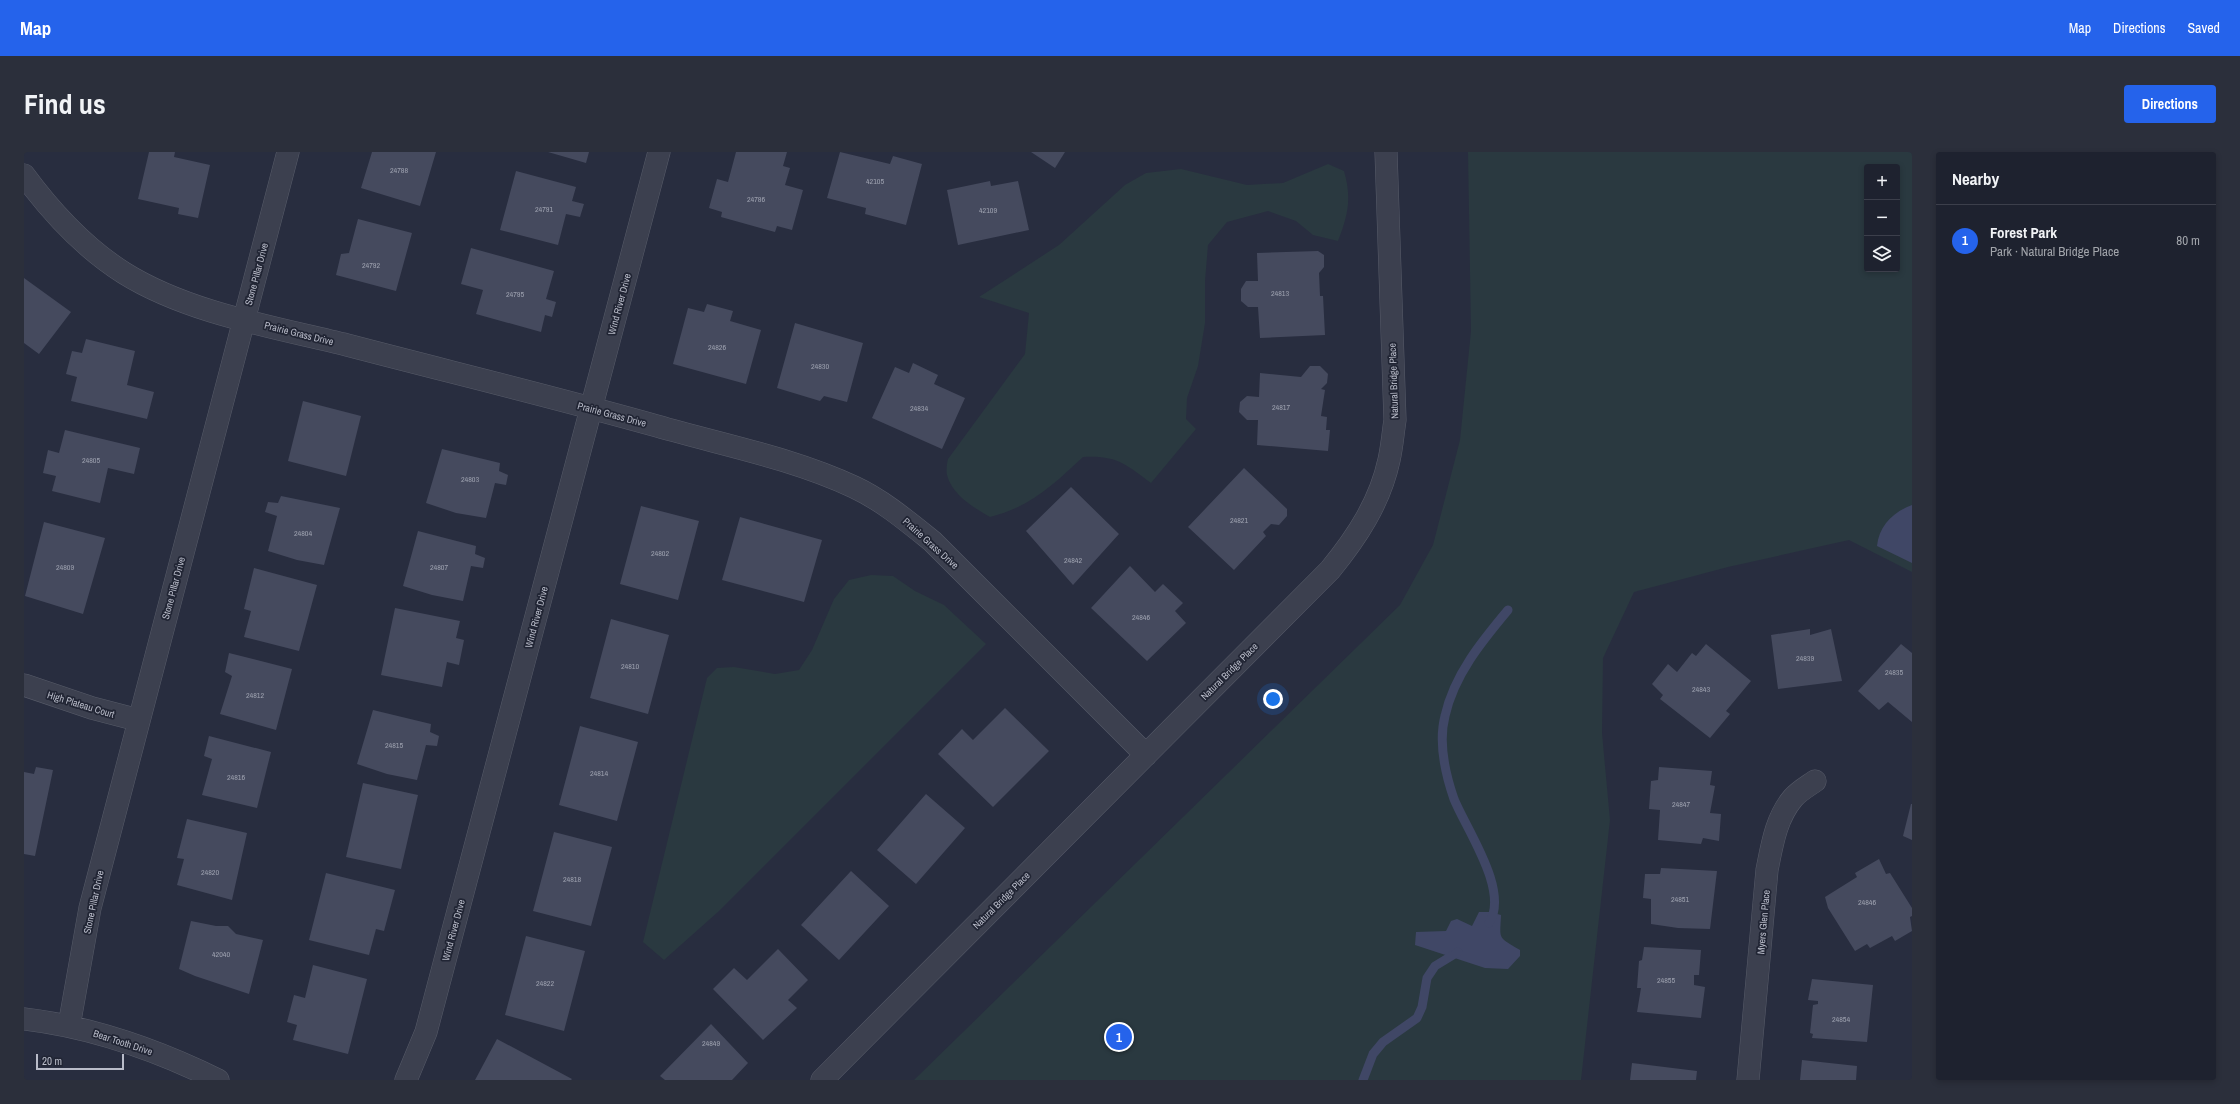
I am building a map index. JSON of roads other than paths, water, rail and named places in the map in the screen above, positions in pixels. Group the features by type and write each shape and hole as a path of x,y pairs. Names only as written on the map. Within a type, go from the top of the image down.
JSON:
{"street":[{"name":"Stone Pillar Drive","path":"69,1026 90,908 288,152"},
{"name":"Wind River Drive","path":"406,1080 426,1032 659,152"},
{"name":"Natural Bridge Place","path":"822,1080 1330,570 1353,542 1375,503 1389,460 1395,420 1386,152"},
{"name":"Prairie Grass Drive","path":"24,175 46,206 83,242 124,273 165,294 244,319 592,409 813,470 856,488 896,512 932,541 1146,754"},
{"name":"High Plateau Court","path":"24,685 92,708 138,720"},
{"name":"Myers Glen Place","path":"1748,1080 1767,870 1771,848 1781,815 1794,797 1815,781"},
{"name":"Bear Tooth Drive","path":"24,1019 69,1026 175,1059 218,1080"}],"water":[{"path":"1912,505 1912,563 1877,546 1881,532 1888,521 1905,508"},
{"path":"1479,912 1490,912 1501,915 1500,929 1502,937 1520,950 1520,956 1508,969 1485,968 1415,945 1416,932 1446,931 1451,921 1457,919 1472,926"}],"waterway":[{"path":"1489,923 1494,910 1494,894 1490,878 1484,860 1454,799 1445,768 1442,737 1445,716 1455,686 1479,646 1508,610"},
{"path":"1363,1080 1373,1054 1383,1042 1417,1018 1422,1007 1427,978 1435,966 1458,952"}],"place":[{"name":"Forest Park","path":"1119,1037"}]}
